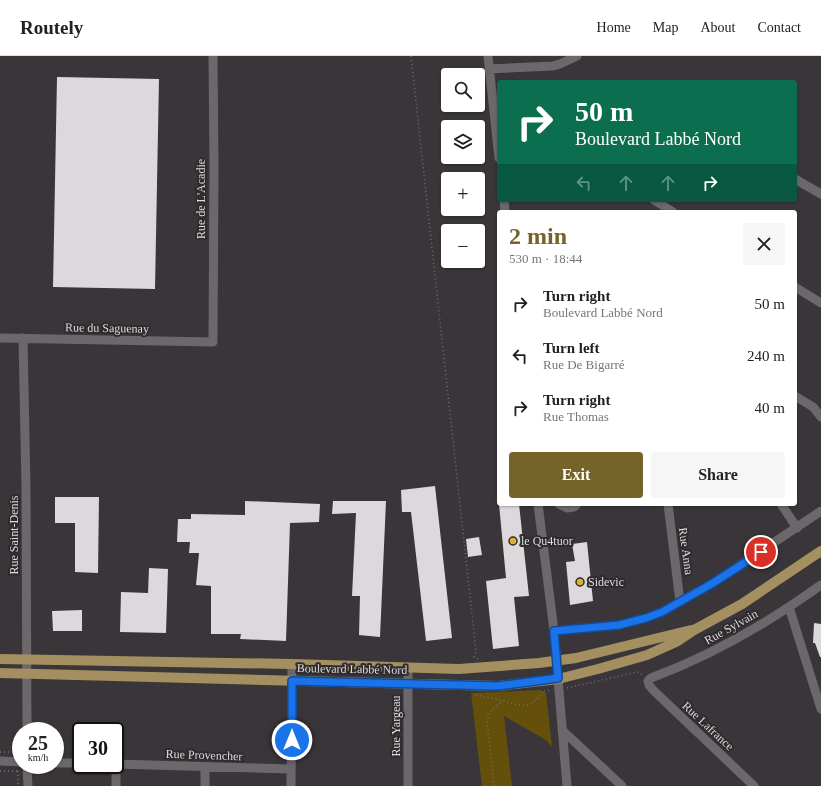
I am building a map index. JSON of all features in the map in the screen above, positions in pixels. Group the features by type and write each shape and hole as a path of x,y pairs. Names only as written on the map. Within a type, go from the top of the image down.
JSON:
{"main road":[{"name":"Boulevard Labbé Nord","path":"0,673 498,686 558,678 647,655 676,642 694,630 742,604 821,551"},
{"name":"Boulevard Labbé Nord","path":"0,659 292,664 385,668 408,667 459,669 556,661 595,654 694,630"}],"street":[{"name":"Rue de L'Acadie","path":"212,56 214,167 213,342"},
{"path":"488,56 497,140"},
{"path":"489,69 553,66 577,56"},
{"path":"797,180 821,194"},
{"path":"657,202 670,210"},
{"path":"797,288 821,303"},
{"name":"Rue du Saguenay","path":"0,338 213,342"},
{"name":"Rue Saint-Denis","path":"23,338 26,488 27,722"},
{"path":"797,397 813,407 821,417"},
{"path":"538,506 554,631 567,786"},
{"path":"563,506 567,508 575,506"},
{"name":"Rue Anna","path":"668,506 680,602"},
{"path":"782,506 797,528"},
{"path":"554,631 626,624 662,612 713,583 821,511"},
{"name":"Rue Sylvain","path":"648,681 651,678 713,652 761,625 821,585"},
{"path":"789,607 821,709"},
{"path":"291,786 292,664"},
{"name":"Rue Yargeau","path":"408,667 408,786"},
{"name":"Rue Lafrance","path":"648,681 653,690 754,786"},
{"path":"562,730 622,786"},
{"path":"0,761 12,762"},
{"name":"Rue Provencher","path":"124,764 291,769"},
{"path":"205,767 205,786"},
{"path":"28,774 28,786"},
{"path":"115,774 116,786"}],"path":[{"path":"411,56 476,650"},
{"path":"544,691 583,686 637,672 648,681"},
{"path":"462,685 470,693 504,701"},
{"path":"488,721 494,786"},
{"path":"18,774 18,786"}],"shaded area":[{"path":"540,690 546,693 552,747 546,740 504,716 512,786 482,786 471,693"}],"building":[{"path":"57,77 159,79 155,289 53,287"},
{"path":"435,486 452,638 426,641 411,512 402,512 401,490"},
{"path":"55,497 99,497 98,573 75,572 75,523 55,523"},
{"path":"245,501 320,504 319,522 290,523 286,641 240,639 241,634 211,634 211,586 196,585 199,553 189,553 190,542 177,542 178,519 191,519 191,514 245,515"},
{"path":"333,501 386,501 380,637 359,635 360,596 352,596 356,513 332,514"},
{"name":"le Qu4tuor","path":"499,506 519,506 529,596 514,597 519,646 493,649 486,581 506,578"},
{"path":"479,537 482,555 468,557 466,539"},
{"name":"Sidevic","path":"587,542 593,601 570,605 566,562 575,561 572,544"},
{"path":"149,568 168,569 166,633 120,632 121,592 148,593"},
{"path":"82,610 82,631 53,631 52,611"},
{"path":"814,623 821,624 821,657 815,643 813,643"}],"place":[{"name":"le Qu4tuor","path":"513,541"},
{"name":"Sidevic","path":"580,582"}],"route":[{"path":"292,740 292,681 498,686 524,684 558,678 554,631 619,625 662,612 713,583 761,552"}]}
